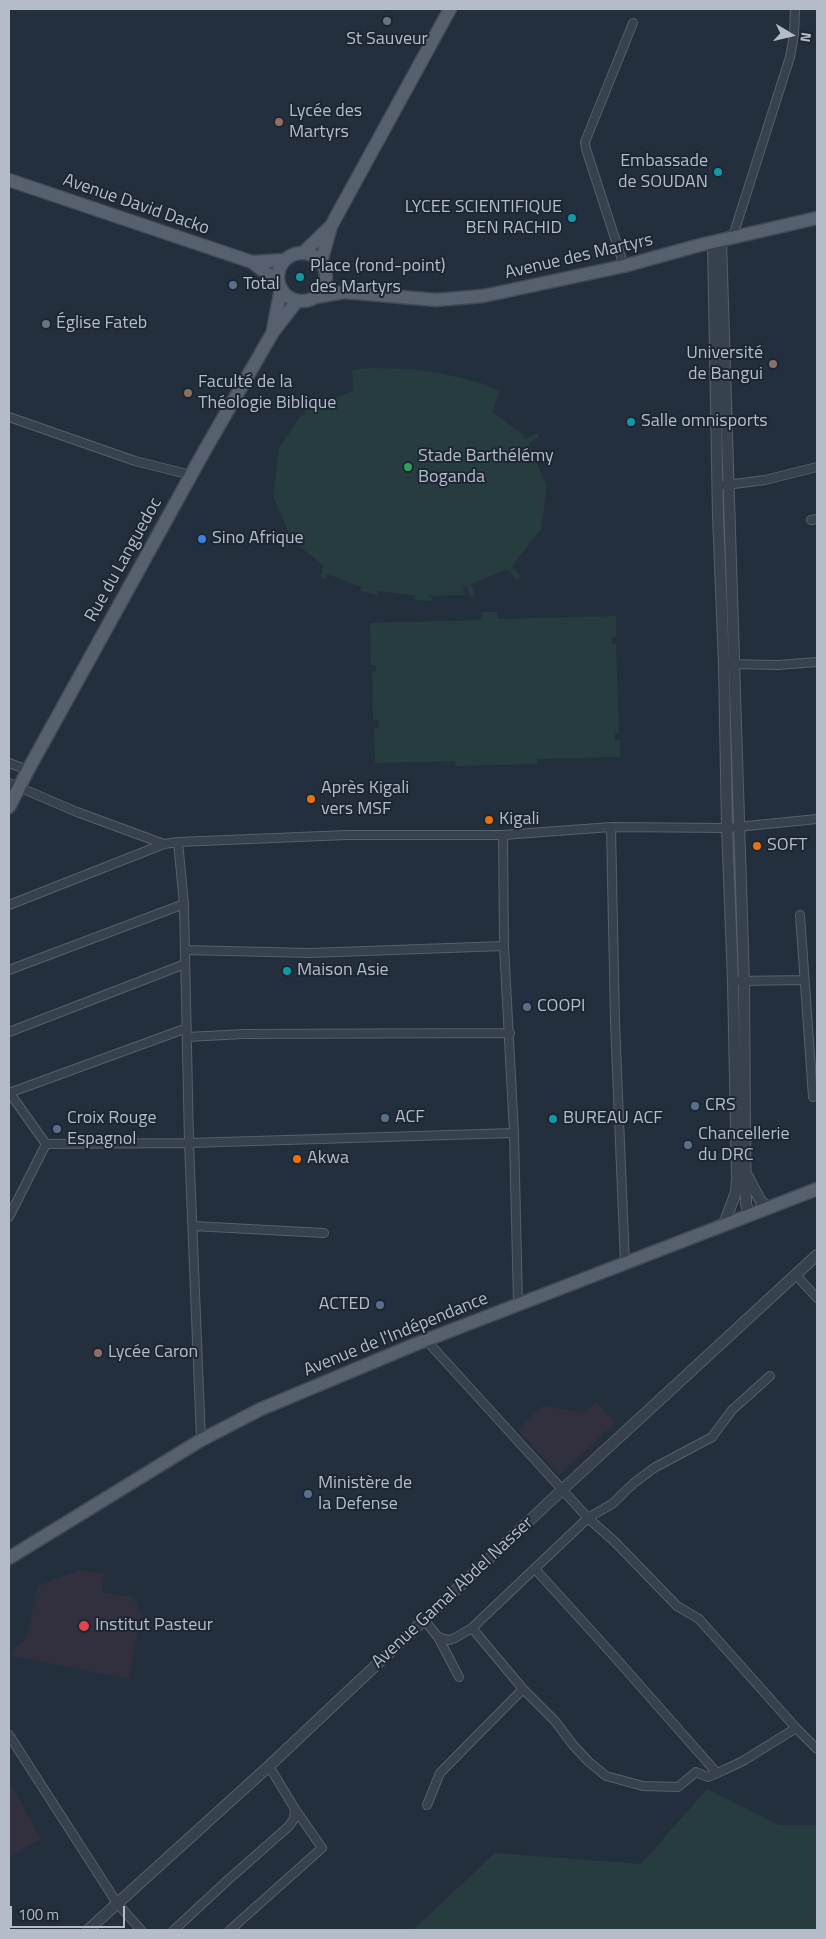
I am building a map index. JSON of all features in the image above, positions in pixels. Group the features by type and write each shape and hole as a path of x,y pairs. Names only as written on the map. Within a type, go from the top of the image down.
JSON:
{"main road":[{"path":"321,262 331,226 450,9"},
{"name":"Avenue David Dacko","path":"9,180 252,262 280,286"},
{"name":"Avenue des Martyrs","path":"316,297 344,292 436,300 483,296 624,266 817,218"},
{"path":"303,253 331,226"},
{"path":"326,275 322,291 316,297 306,301 297,301 287,296 280,286 279,270 285,260 303,253 313,255 321,262 326,275 344,292"},
{"name":"Avenue David Dacko","path":"252,262 285,260"},
{"name":"Rue du Languedoc","path":"273,332 280,286"},
{"name":"Rue du Languedoc","path":"9,807 14,785 28,770 191,475 273,332 297,301"},
{"name":"Avenue de l'Indépendance","path":"9,1558 201,1440 261,1409 426,1340 817,1189"}],"street":[{"path":"724,1224 736,1192 738,1177 739,827 729,664 723,485 722,241 790,57 794,36 795,9"},
{"path":"624,266 585,142 633,23"},
{"path":"9,417 135,461 191,475"},
{"path":"723,485 764,480 817,467"},
{"path":"729,664 778,665 817,662"},
{"path":"729,664 727,828 739,981 747,1173 746,1204 749,1214"},
{"path":"9,763 28,770"},
{"path":"14,785 77,812 164,844"},
{"path":"9,905 164,844 178,842 348,835 503,835 612,827 727,828 817,819"},
{"path":"612,827 616,1023 625,1263"},
{"path":"503,835 504,946 514,1133 518,1305"},
{"path":"178,842 184,904 189,1143 201,1440"},
{"path":"9,970 184,904"},
{"path":"800,915 813,1097"},
{"path":"185,950 310,953 504,946"},
{"path":"9,1032 185,964"},
{"path":"739,981 804,980"},
{"path":"46,1144 9,1092 187,1028"},
{"path":"187,1037 244,1034 510,1033"},
{"path":"46,1144 189,1143 514,1133"},
{"path":"9,1217 46,1144"},
{"path":"747,1173 753,1188 767,1207"},
{"path":"193,1226 324,1233"},
{"name":"Avenue Gamal Abdel Nasser","path":"88,1930 270,1766 562,1489 817,1254"},
{"path":"796,1275 817,1298"},
{"path":"426,1340 588,1518 615,1542 677,1606 699,1619 817,1749"},
{"path":"438,1637 449,1640 472,1628 588,1518 612,1504 634,1483 654,1468 712,1437 732,1410 770,1376"},
{"path":"534,1569 716,1772"},
{"path":"425,1621 438,1637 459,1677"},
{"path":"472,1628 523,1689 536,1700 589,1762 606,1776 643,1786 678,1787 696,1772 708,1776 743,1761 796,1728"},
{"path":"427,1806 440,1773 523,1689"},
{"path":"9,1735 117,1903 141,1930"},
{"path":"230,1930 322,1848 295,1809 270,1766"},
{"path":"174,1930 288,1827 294,1819 295,1809"}],"shaded area":[{"path":"596,1402 615,1423 559,1475 518,1430 543,1406 585,1412"},
{"name":"Institut Pasteur","path":"79,1570 104,1574 102,1592 133,1597 141,1614 128,1679 12,1656 13,1650 27,1638 37,1586"},
{"path":"9,1782 41,1839 9,1857"}],"green space":[{"name":"Stade Barthélémy Boganda","path":"370,368 411,369 440,373 481,383 500,391 492,412 524,435 525,439 537,433 539,437 529,443 547,487 541,529 512,566 521,577 516,580 508,569 471,584 475,596 470,597 466,585 463,586 465,595 428,596 433,598 432,601 415,600 415,597 419,596 374,590 378,592 377,595 360,591 361,588 364,588 327,574 325,579 321,577 323,565 293,541 285,549 282,545 290,536 273,496 279,448 302,414 304,416 306,413 300,404 303,401 309,411 311,408 353,391 352,370"},
{"path":"482,612 497,612 498,619 616,616 616,637 612,637 612,644 616,644 619,733 615,734 615,740 620,740 620,757 537,759 537,764 456,766 455,761 375,763 374,728 379,728 378,720 373,720 372,672 376,672 376,665 371,665 370,623 482,620"},
{"path":"707,1789 779,1825 815,1825 817,1822 817,1930 413,1930 495,1853 641,1864"}],"place":[{"name":"St Sauveur","path":"387,21"},
{"name":"Lycée des Martyrs","path":"279,122"},
{"name":"Embassade de SOUDAN","path":"718,172"},
{"name":"LYCEE SCIENTIFIQUE BEN RACHID","path":"572,218"},
{"name":"Place (rond-point) des Martyrs","path":"300,277"},
{"name":"Total","path":"233,285"},
{"name":"Église Fateb","path":"46,324"},
{"name":"Université de Bangui","path":"773,364"},
{"name":"Faculté de la Théologie Biblique","path":"188,393"},
{"name":"Salle omnisports","path":"631,422"},
{"name":"Stade Barthélémy Boganda","path":"408,467"},
{"name":"Sino Afrique","path":"202,539"},
{"name":"Après Kigali vers MSF","path":"311,799"},
{"name":"Kigali","path":"489,820"},
{"name":"SOFT","path":"757,846"},
{"name":"Maison Asie","path":"287,971"},
{"name":"COOPI","path":"527,1007"},
{"name":"CRS","path":"695,1106"},
{"name":"ACF","path":"385,1118"},
{"name":"BUREAU ACF","path":"553,1119"},
{"name":"Croix Rouge Espagnol","path":"57,1129"},
{"name":"Chancellerie du DRC","path":"688,1145"},
{"name":"Akwa","path":"297,1159"},
{"name":"ACTED","path":"380,1305"},
{"name":"Lycée Caron","path":"98,1353"},
{"name":"Ministère de la Defense","path":"308,1494"},
{"name":"Institut Pasteur","path":"84,1626"}]}
